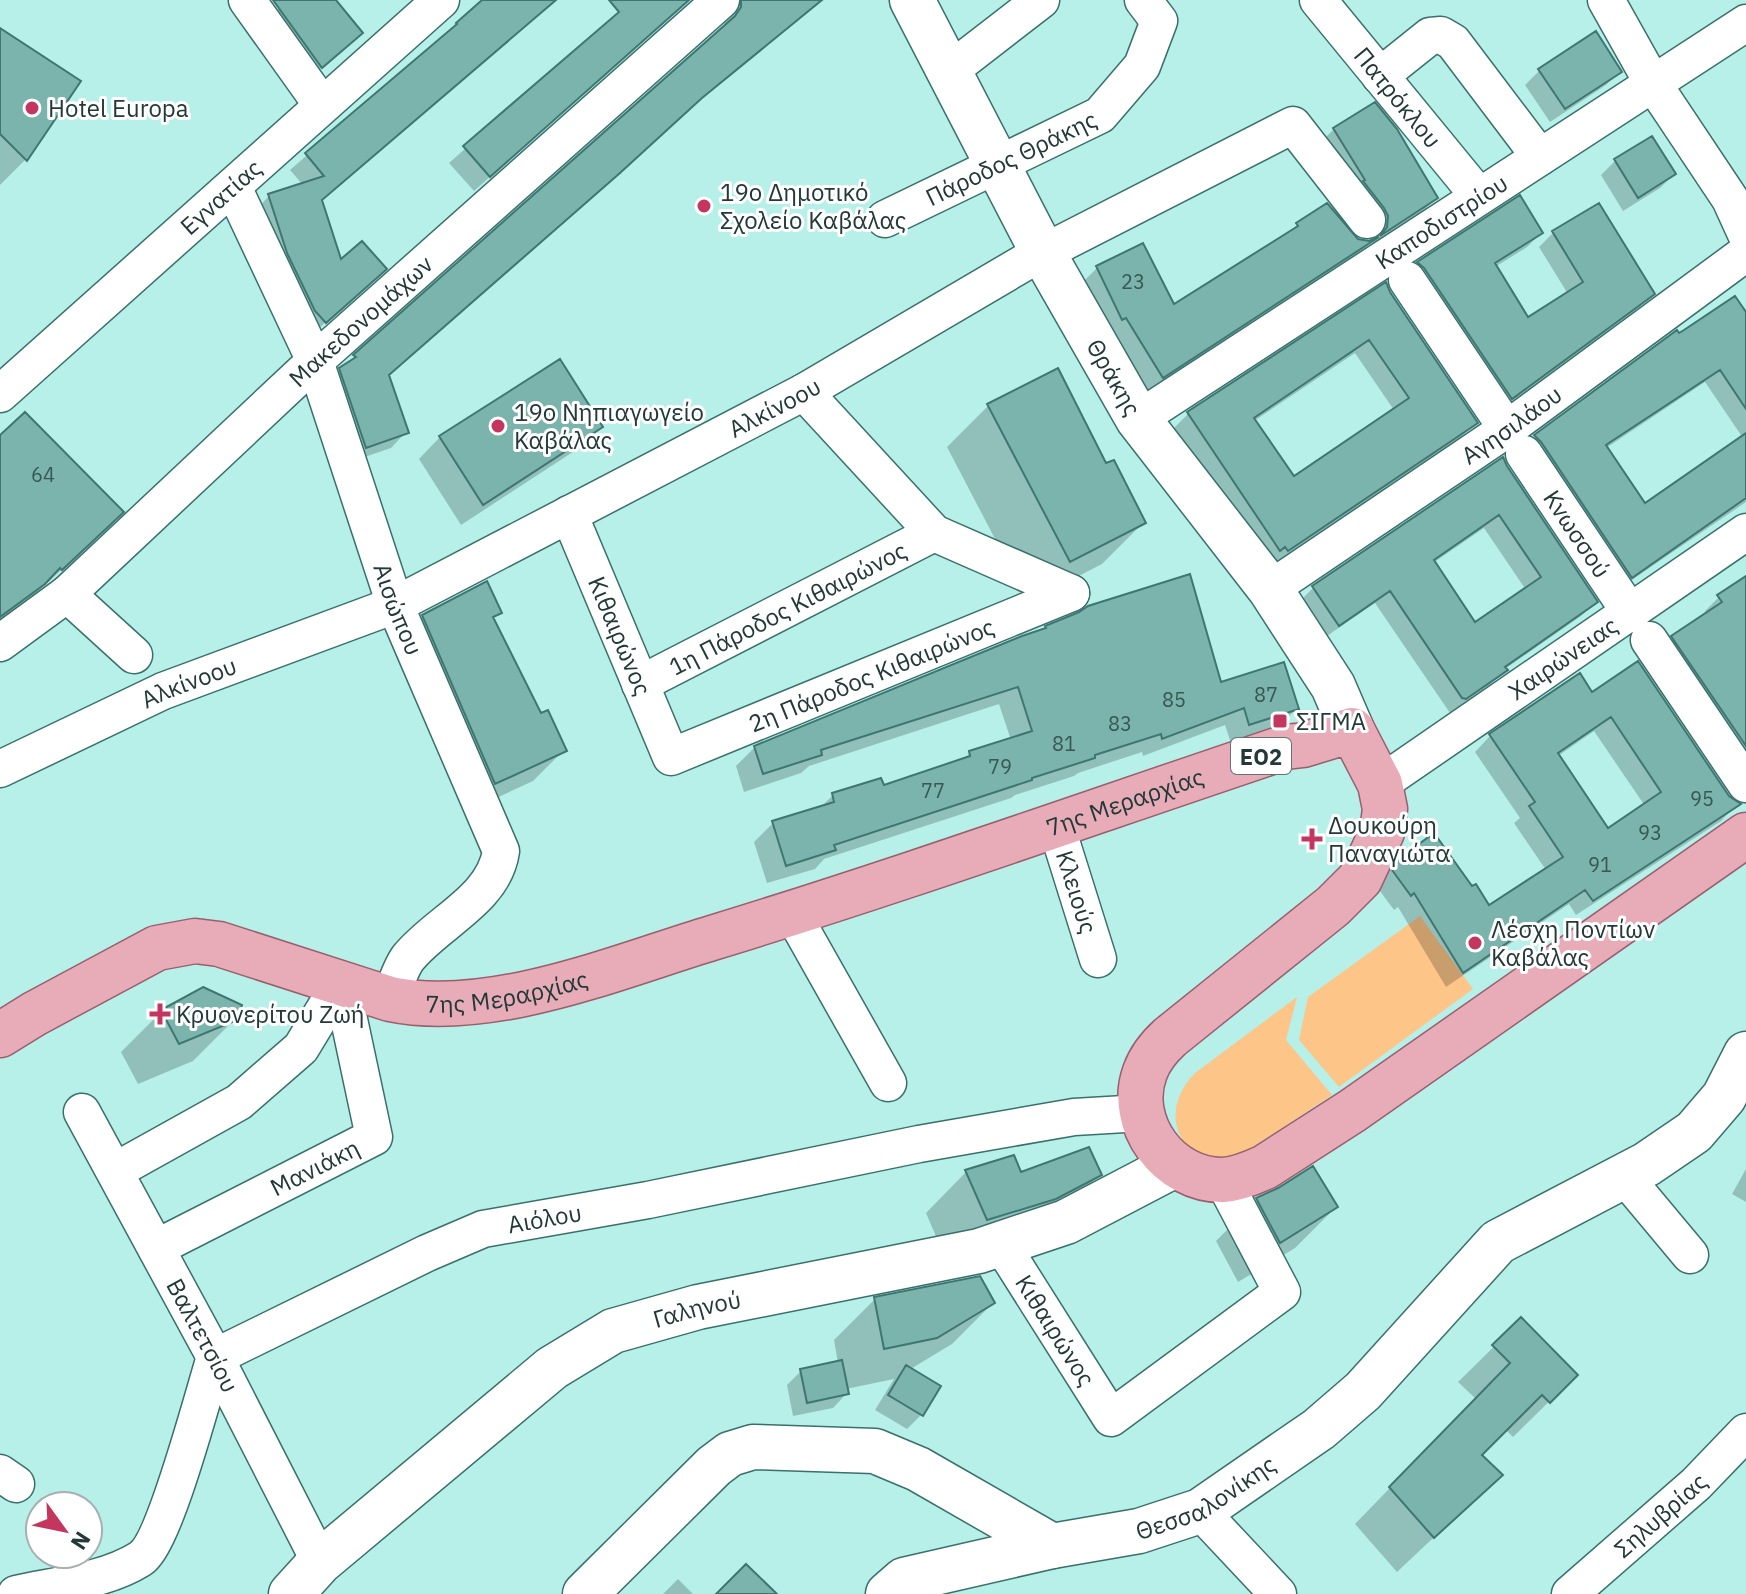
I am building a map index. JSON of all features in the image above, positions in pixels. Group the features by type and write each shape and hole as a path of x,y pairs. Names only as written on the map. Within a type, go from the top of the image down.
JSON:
{"main road":[{"path":"1352,730 1380,784 1385,809 1382,832 1360,879 1333,906 1156,1050 1144,1073 1140,1099 1142,1113 1156,1147 1175,1165 1197,1176 1223,1180 1265,1167 1340,1119 1746,835"},
{"name":"7ης Μεραρχίας","path":"0,1035 143,955 176,943 195,941 219,944 390,999 418,1005 479,1002 548,988 792,913 1286,747 1352,730"}],"street":[{"path":"247,0 322,105"},
{"name":"Εγνατίας","path":"0,394 441,0"},
{"name":"Μακεδονομάχων","path":"0,643 67,594 315,361 721,0"},
{"name":"Θράκης","path":"912,0 1043,253 1138,419 1270,589 1333,686 1352,730"},
{"path":"948,72 1041,0"},
{"name":"Πάροδος Θράκης","path":"885,219 1100,115 1142,66 1155,32 1159,21 1143,0"},
{"name":"Πατρόκλου","path":"1318,0 1478,195"},
{"path":"1606,0 1652,82 1730,199 1746,234"},
{"name":"Καποδιστρίου","path":"1138,419 1746,23"},
{"path":"1380,76 1430,36 1441,35 1453,42 1540,157"},
{"name":"Αλκίνοου","path":"0,769 163,691 395,605 804,392 1043,253 1293,125 1367,220"},
{"name":"Αισώπου","path":"233,187 315,361 395,605 501,851 499,867 489,884 407,959 390,999"},
{"name":"Αγησιλάου","path":"1270,589 1515,441 1746,253"},
{"name":"Κνωσσού","path":"1407,280 1746,784"},
{"path":"804,392 934,533"},
{"name":"Κιθαιρώνος","path":"569,514 671,757"},
{"name":"Χαιρώνειας","path":"1380,784 1640,627 1746,532"},
{"name":"2η Πάροδος Κιθαιρώνος","path":"671,757 1071,593 934,533"},
{"name":"1η Πάροδος Κιθαιρώνος","path":"640,684 934,533"},
{"path":"67,594 134,655"},
{"name":"Κλειούς","path":"1056,825 1098,959"},
{"path":"792,913 888,1083"},
{"path":"115,1171 239,1102 301,1048 341,982"},
{"name":"Μανιάκη","path":"156,1248 374,1137 341,982"},
{"name":"Θεσσαλονίκης","path":"888,1594 904,1580 1052,1546 1139,1531 1200,1511 1319,1429 1363,1391 1498,1242 1675,1147 1709,1117 1736,1078 1746,1054"},
{"name":"Βαλτετσίου","path":"82,1112 215,1357 320,1562"},
{"name":"Αιόλου","path":"215,1357 483,1229 648,1200 919,1144 1074,1117 1142,1113"},
{"name":"Γαληνού","path":"291,1594 320,1562 552,1368 613,1331 698,1307 979,1251 1066,1222 1175,1165"},
{"path":"1624,1176 1690,1255"},
{"name":"Κιθαιρώνος","path":"1001,1244 1111,1418 1282,1292 1223,1180"},
{"path":"16,1594 114,1572 144,1557 170,1506 215,1357"},
{"name":"Σηλυβρίας","path":"1570,1594 1696,1484 1746,1432"},
{"path":"585,1594 714,1466 730,1454 753,1447 875,1451 918,1469 1052,1546"},
{"path":"1200,1511 1278,1594"}],"shaded area":[{"path":"1420,916 1473,989 1339,1087 1299,1040 1308,997"},
{"path":"1297,997 1286,1040 1332,1095 1239,1156 1219,1158 1202,1155 1189,1147 1180,1136 1176,1121 1183,1089 1195,1073"}],"building":[{"path":"273,0 336,0 363,33 322,68"},
{"path":"482,0 556,0 322,200 341,259 362,241 387,269 326,323 315,311 287,253 268,194 324,176 305,153"},
{"path":"609,0 689,0 490,177 463,146 619,12"},
{"path":"741,0 822,0 702,98 389,375 409,433 366,448 339,368 356,357 353,355 735,16 741,7"},
{"name":"Hotel Europa","path":"0,28 81,81 27,161 0,134"},
{"path":"1596,31 1622,72 1565,109 1538,69"},
{"path":"1375,102 1397,129 1438,198 1380,236 1387,227 1388,216 1363,181 1333,128"},
{"path":"1652,136 1676,174 1638,198 1614,159"},
{"path":"1520,195 1543,233 1495,263 1528,317 1583,282 1552,231 1599,203 1655,294 1512,399 1417,262"},
{"path":"1327,203 1358,239 1369,241 1379,237 1163,378 1126,318 1122,320 1096,266 1143,243 1174,304 1298,226 1296,223"},
{"path":"1386,282 1478,423 1288,551 1285,547 1280,551 1187,412","holes":["1369,340 1409,398 1294,476 1254,418"]},
{"path":"1735,296 1746,312 1746,409 1720,370 1606,445 1645,503 1746,433 1746,498 1632,578 1534,435 1677,330 1679,333"},
{"path":"560,359 603,427 483,505 439,436"},
{"path":"1058,368 1106,463 1114,460 1146,523 1070,562 987,404"},
{"path":"25,412 124,512 62,570 60,568 45,584 0,617 0,435"},
{"path":"1503,457 1598,602 1505,667 1508,670 1466,699 1462,698 1390,591 1339,626 1312,586","holes":["1499,515 1541,577 1475,622 1434,560"]},
{"path":"1190,574 1221,682 1284,662 1299,709 1249,725 1244,708 1162,739 1161,734 1095,755 1095,758 1032,780 834,845 836,850 786,866 772,821 834,802 832,793 881,778 884,785 970,756 969,751 1032,731 1018,687 821,750 822,755 763,774 754,746 1046,628 1088,606"},
{"path":"1746,576 1746,746 1671,636 1722,602 1717,595"},
{"path":"487,581 502,613 493,617 541,713 548,710 567,751 495,784 422,615"},
{"path":"1638,661 1729,796 1741,804 1593,901 1585,890 1463,973 1414,893 1411,896 1392,870 1396,861 1434,833 1472,886 1476,884 1489,905 1563,857 1529,806 1535,802 1489,734 1580,673 1592,692","holes":["1611,717 1661,792 1608,828 1558,753"]},
{"path":"203,987 242,1005 237,1020 179,1044 161,1010"},
{"path":"1089,1147 1102,1175 1056,1199 987,1220 965,1170 1014,1155 1021,1172"},
{"path":"1313,1166 1338,1207 1280,1243 1256,1198"},
{"path":"980,1276 995,1303 937,1338 884,1349 874,1297"},
{"path":"1521,1317 1578,1375 1550,1403 1542,1395 1482,1455 1503,1475 1434,1538 1389,1487 1510,1363 1492,1345"},
{"path":"842,1360 849,1394 807,1403 800,1369"},
{"path":"906,1365 941,1386 923,1416 888,1395"},
{"path":"746,1564 777,1594 716,1594"}],"place":[{"name":"Hotel Europa","path":"32,108"},
{"name":"19ο Δημοτικό Σχολείο Καβάλας","path":"704,206"},
{"name":"19ο Νηπιαγωγείο Καβάλας","path":"498,426"},
{"name":"ΣΙΓΜΑ","path":"1280,721"},
{"name":"Δουκούρη Παναγιώτα","path":"1312,839"},
{"name":"Λέσχη Ποντίων Καβάλας","path":"1475,943"},
{"name":"Κρυονερίτου Ζωή","path":"160,1014"}]}
